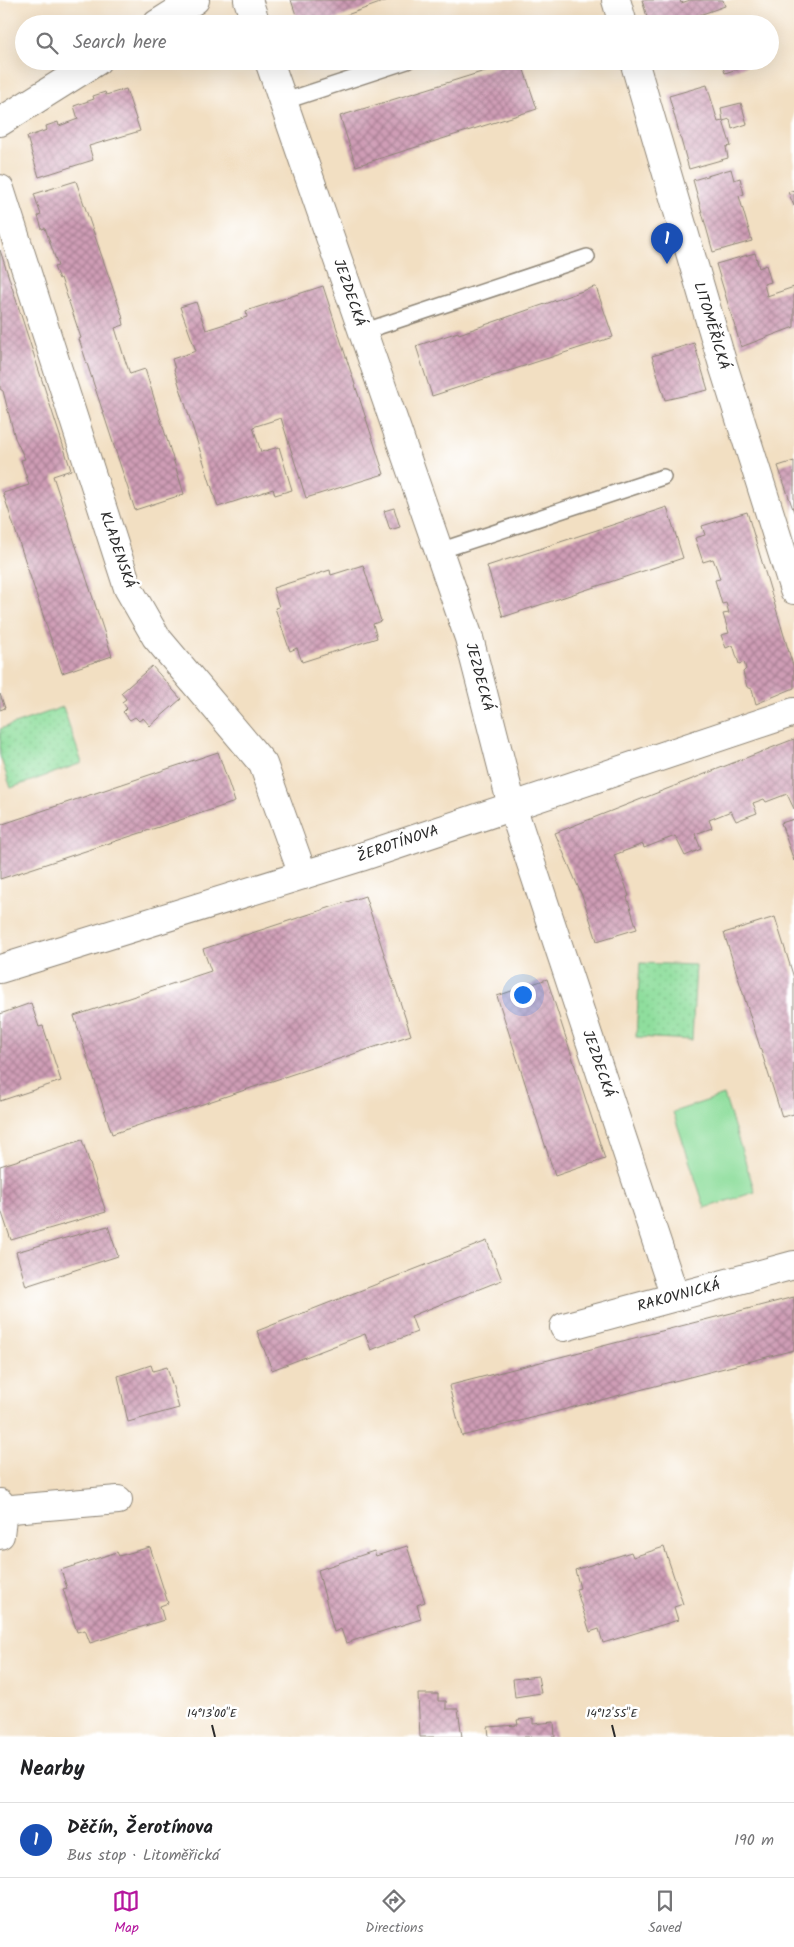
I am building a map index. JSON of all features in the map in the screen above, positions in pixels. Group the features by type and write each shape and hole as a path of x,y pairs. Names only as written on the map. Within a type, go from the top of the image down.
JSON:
{"street":[{"path":"171,15 195,0"},
{"path":"248,0 253,15"},
{"path":"616,0 620,15"},
{"path":"0,122 83,70"},
{"name":"JEZDECKÁ","path":"272,70 469,638 512,806 675,1297"},
{"name":"LITOMĚŘICKÁ","path":"637,70 723,365 794,590"},
{"name":"KLADENSKÁ","path":"0,189 128,588 156,637 263,764 303,875"},
{"name":"ŽEROTÍNOVA","path":"0,969 303,875 794,712"},
{"name":"RAKOVNICKÁ","path":"564,1327 794,1265"},
{"path":"1,1514 118,1500"}],"lane":[{"path":"282,102 380,70"},
{"path":"362,332 587,257"},
{"path":"439,551 663,477"}],"green space":[{"path":"63,707 82,763 11,788 0,756 0,729"},
{"path":"640,963 696,965 692,1040 636,1037"},
{"path":"724,1095 755,1192 705,1208 673,1112"}],"building":[{"path":"291,0 388,0 347,15 296,15"},
{"path":"642,0 680,0 681,3 690,0 723,0 725,6 700,15 646,15"},
{"path":"488,70 524,70 537,109 356,166 340,116"},
{"path":"707,85 718,122 723,121 731,146 726,147 728,158 689,169 669,96"},
{"path":"126,89 140,131 89,146 93,160 39,177 27,137 47,130 46,126 58,122 59,126 78,119 74,106 94,99 93,96 105,92 106,95"},
{"path":"741,103 747,124 732,129 730,119 723,121 721,108"},
{"path":"731,169 734,180 740,178 744,194 739,196 752,241 713,252 693,180"},
{"path":"76,181 122,315 124,325 115,328 124,357 130,374 145,369 184,494 135,510 61,278 59,279 54,267 58,266 45,228 42,229 38,216 41,215 34,194"},
{"path":"794,190 794,206 788,192"},
{"path":"0,250 71,470 53,476 112,656 62,673 3,493 29,485 21,460 25,459 15,438 3,391 0,389"},
{"path":"755,253 759,268 766,265 771,282 764,284 767,296 794,287 794,327 741,347 716,264"},
{"path":"323,286 384,474 306,498 281,418 253,427 261,452 279,447 292,490 275,495 273,489 218,507 172,359 196,351 180,307 196,302 206,330 247,317 246,311"},
{"path":"596,287 613,337 432,396 416,346 458,332 459,334"},
{"path":"694,343 708,390 665,400 652,356"},
{"path":"794,461 794,512 778,466"},
{"path":"667,507 683,558 503,617 487,566"},
{"path":"394,508 400,527 390,530 384,511"},
{"path":"747,512 794,669 794,688 756,704 752,689 747,687 743,672 746,669 744,662 739,664 733,645 726,648 721,635 729,633 723,614 729,613 726,603 722,604 715,580 720,579 717,569 713,559 703,562 695,538 705,535 702,526"},
{"path":"363,565 381,621 373,624 377,638 302,662 297,648 290,651 275,608 279,607 273,588 330,570 331,575"},
{"path":"152,666 181,699 150,726 143,718 139,721 135,717 130,720 123,712 127,708 122,702 126,699 121,693"},
{"path":"0,694 5,708 0,710"},
{"path":"794,739 794,809 787,794 766,802 764,799 753,803 757,813 736,821 731,811 709,820 712,828 695,834 701,849 685,856 675,836 644,848 643,844 614,855 629,896 627,897 637,929 597,941 583,898 555,833"},
{"path":"218,752 235,802 0,879 0,825"},
{"path":"794,819 794,861 781,823"},
{"path":"365,896 411,1035 112,1134 74,1016 211,971 203,949"},
{"path":"775,917 794,978 794,1114 782,1117 724,933"},
{"path":"547,979 605,1159 555,1176 497,996"},
{"path":"31,1003 39,1027 43,1026 61,1081 0,1101 0,1014"},
{"path":"82,1140 106,1212 11,1240 0,1207 0,1166"},
{"path":"108,1226 118,1256 26,1286 16,1252"},
{"path":"487,1241 502,1280 411,1316 417,1332 371,1350 365,1334 272,1370 257,1331"},
{"path":"794,1297 794,1350 462,1436 449,1386 451,1385"},
{"path":"151,1365 153,1371 167,1367 179,1408 128,1422 118,1376"},
{"path":"407,1546 425,1602 417,1605 421,1619 346,1643 341,1629 334,1632 318,1570 374,1551 376,1556"},
{"path":"150,1547 168,1603 160,1606 164,1620 90,1643 85,1630 77,1632 63,1589 67,1588 61,1570 117,1552 119,1556"},
{"path":"664,1547 683,1604 674,1607 678,1620 603,1643 599,1629 590,1632 576,1589 580,1588 575,1570 631,1552 633,1557"},
{"path":"538,1676 541,1693 515,1697 513,1679"},
{"path":"418,1694 438,1694 438,1701 446,1701 446,1709 458,1709 462,1737 420,1737"},
{"path":"533,1718 533,1724 554,1722 555,1737 489,1737 488,1727 518,1725 517,1720"}],"place":[{"name":"Děčín, Žerotínova","path":"667,264"}]}
